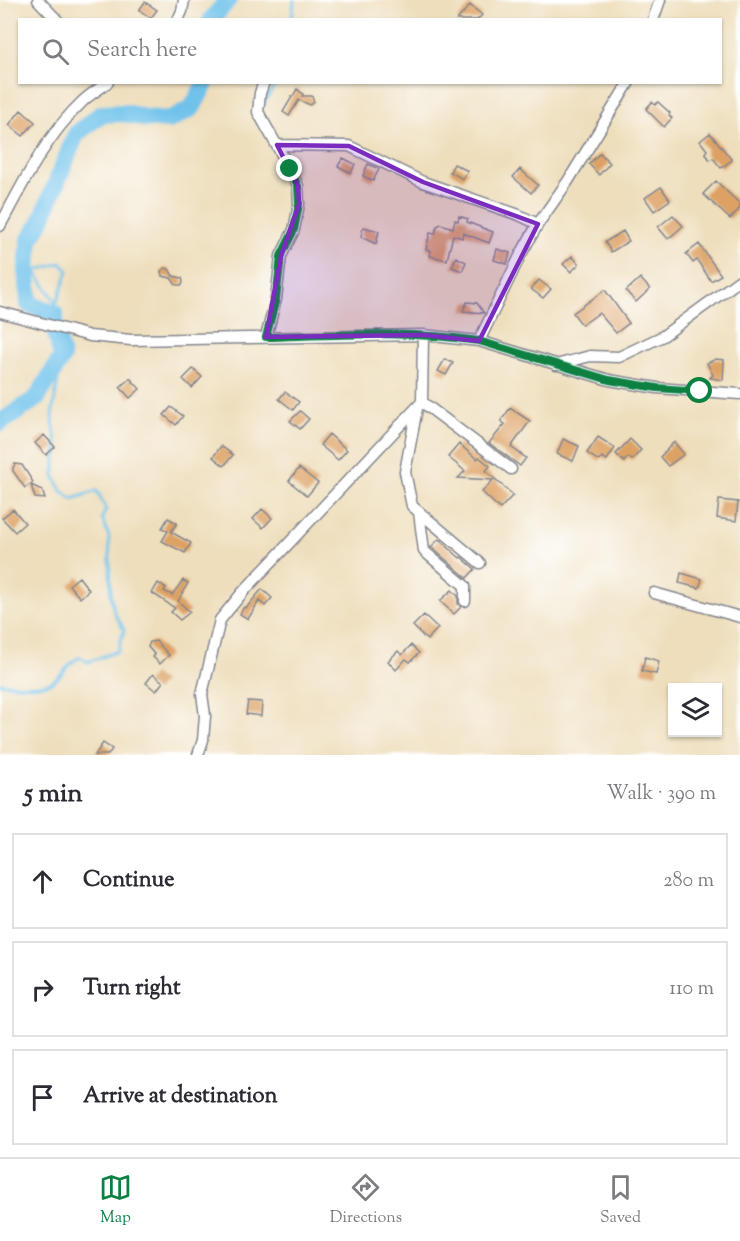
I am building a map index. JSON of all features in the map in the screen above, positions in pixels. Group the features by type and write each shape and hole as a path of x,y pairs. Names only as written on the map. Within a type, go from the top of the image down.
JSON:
{"street":[{"path":"38,0 55,18"},
{"path":"179,18 184,0"},
{"path":"654,18 660,0"},
{"path":"0,226 28,172 59,129 82,101 105,84"},
{"path":"263,84 258,112 298,186 299,204 294,230 281,256 276,299 266,337"},
{"path":"479,341 538,224 568,181 628,84"},
{"path":"277,145 349,146 423,182 538,224"},
{"path":"556,365 590,356 619,357 663,336 740,280"},
{"path":"0,312 90,336 131,340 423,335 479,341 609,380 657,388 740,394"},
{"path":"423,335 420,404 405,472 412,506 480,563"},
{"path":"420,404 510,469"},
{"path":"198,755 204,728 202,694 220,620 420,404"},
{"path":"419,512 424,551 465,586 465,602"},
{"path":"654,593 740,617"}],"highlighted area":[{"path":"277,145 349,146 423,182 538,224 479,341 423,335 266,337 281,256 299,204 298,186"}],"building":[{"path":"145,2 157,10 151,18 139,10"},
{"path":"470,5 482,15 479,18 459,18"},
{"path":"297,89 303,94 302,96 312,96 314,102 310,105 299,100 289,116 283,112 292,97 290,96 293,96"},
{"path":"652,102 655,105 658,102 670,113 672,118 664,127 646,109"},
{"path":"21,110 35,122 23,136 9,125"},
{"path":"710,133 732,160 721,168 713,158 710,160 705,153 707,150 700,141"},
{"path":"600,153 610,163 599,175 589,164"},
{"path":"343,158 355,164 351,173 338,166"},
{"path":"368,164 379,169 373,181 363,176"},
{"path":"454,164 468,171 463,179 450,172"},
{"path":"520,169 538,185 531,193 513,177"},
{"path":"716,181 740,204 740,208 730,219 703,194"},
{"path":"661,187 670,200 654,211 645,198"},
{"path":"673,215 683,226 668,239 658,227"},
{"path":"459,216 468,219 467,222 493,232 489,243 463,233 462,238 453,235 447,260 430,256 431,251 426,249 430,233 435,234 437,226 441,224 453,228"},
{"path":"363,227 379,231 376,244 361,237"},
{"path":"623,231 629,241 611,252 605,242"},
{"path":"699,244 721,275 711,281 697,260 693,263 686,254"},
{"path":"497,249 510,253 507,264 494,260"},
{"path":"572,256 579,264 571,272 563,264"},
{"path":"456,257 466,262 462,271 452,267"},
{"path":"165,268 169,269 173,276 182,278 182,285 176,285 171,278 162,276 161,271"},
{"path":"640,278 650,289 636,302 626,291"},
{"path":"539,280 551,289 543,298 531,289"},
{"path":"605,290 629,323 616,333 599,313 582,325 573,313"},
{"path":"467,302 477,303 484,313 463,311"},
{"path":"445,359 453,363 446,375 438,371"},
{"path":"716,359 724,360 723,380 710,378 713,375 707,363"},
{"path":"193,369 202,377 192,388 183,379"},
{"path":"130,378 140,389 130,398 120,387"},
{"path":"285,392 299,402 293,410 279,399"},
{"path":"171,407 183,416 176,425 164,415"},
{"path":"510,408 530,421 511,447 526,458 520,466 489,443 505,424 501,421"},
{"path":"300,411 309,419 300,429 290,421"},
{"path":"329,434 347,450 338,460 320,445"},
{"path":"44,435 55,447 46,455 35,443"},
{"path":"598,437 615,448 607,460 602,457 599,461 587,453"},
{"path":"563,439 579,446 573,461 557,454"},
{"path":"630,439 641,450 632,460 628,457 624,462 616,454"},
{"path":"674,442 684,454 668,466 660,457"},
{"path":"459,444 477,459 479,457 490,466 486,471 513,495 500,509 482,492 493,480 458,478 465,471 448,457"},
{"path":"221,446 233,455 224,466 213,457"},
{"path":"15,464 22,465 33,482 25,488 13,471"},
{"path":"299,468 318,483 307,496 289,481"},
{"path":"31,485 42,490 45,499 35,498"},
{"path":"719,500 738,502 736,521 717,518"},
{"path":"13,509 25,523 15,532 2,518"},
{"path":"262,509 272,518 263,528 253,519"},
{"path":"168,518 177,523 171,532 191,543 185,553 162,541 168,531 162,528"},
{"path":"439,539 475,569 467,578 431,547"},
{"path":"681,573 702,579 699,588 679,583"},
{"path":"79,577 89,590 80,598 69,585"},
{"path":"183,580 188,583 178,601 190,612 180,620 171,612 175,608 152,593 158,583 166,588 164,591 172,595"},
{"path":"262,589 272,598 265,606 259,601 248,619 240,614 244,607 246,608"},
{"path":"452,590 458,596 458,604 461,607 454,614 440,601"},
{"path":"424,615 438,628 427,640 413,626"},
{"path":"156,641 169,655 160,664 148,647 150,642"},
{"path":"411,645 419,653 410,662 406,659 396,670 388,661 398,651 402,655"},
{"path":"645,657 659,661 656,674 642,671"},
{"path":"153,674 163,682 156,691 146,683"},
{"path":"248,701 262,702 261,716 246,714"},
{"path":"103,743 112,749 108,755 95,755"}],"waterway":[{"path":"213,18 228,0"},
{"path":"292,18 294,0"},
{"path":"0,423 37,398 62,357 55,329 55,314 29,304 27,268 30,239 41,221 76,134 101,114 125,113 144,118 169,120 192,108 205,84"},
{"path":"262,106 276,84"},
{"path":"28,260 55,301 55,314"},
{"path":"35,271 61,263 68,271 55,307"},
{"path":"0,683 33,685 52,682 80,657 88,662 118,651 124,630 114,612 111,595 109,537 102,518 106,509 97,491 72,499 62,491 54,476 57,446 52,415 62,357"}],"route":[{"path":"290,169 298,186 299,204 294,230 281,256 276,299 266,337 423,335 465,339 479,341 609,380 657,388 700,391"}]}
